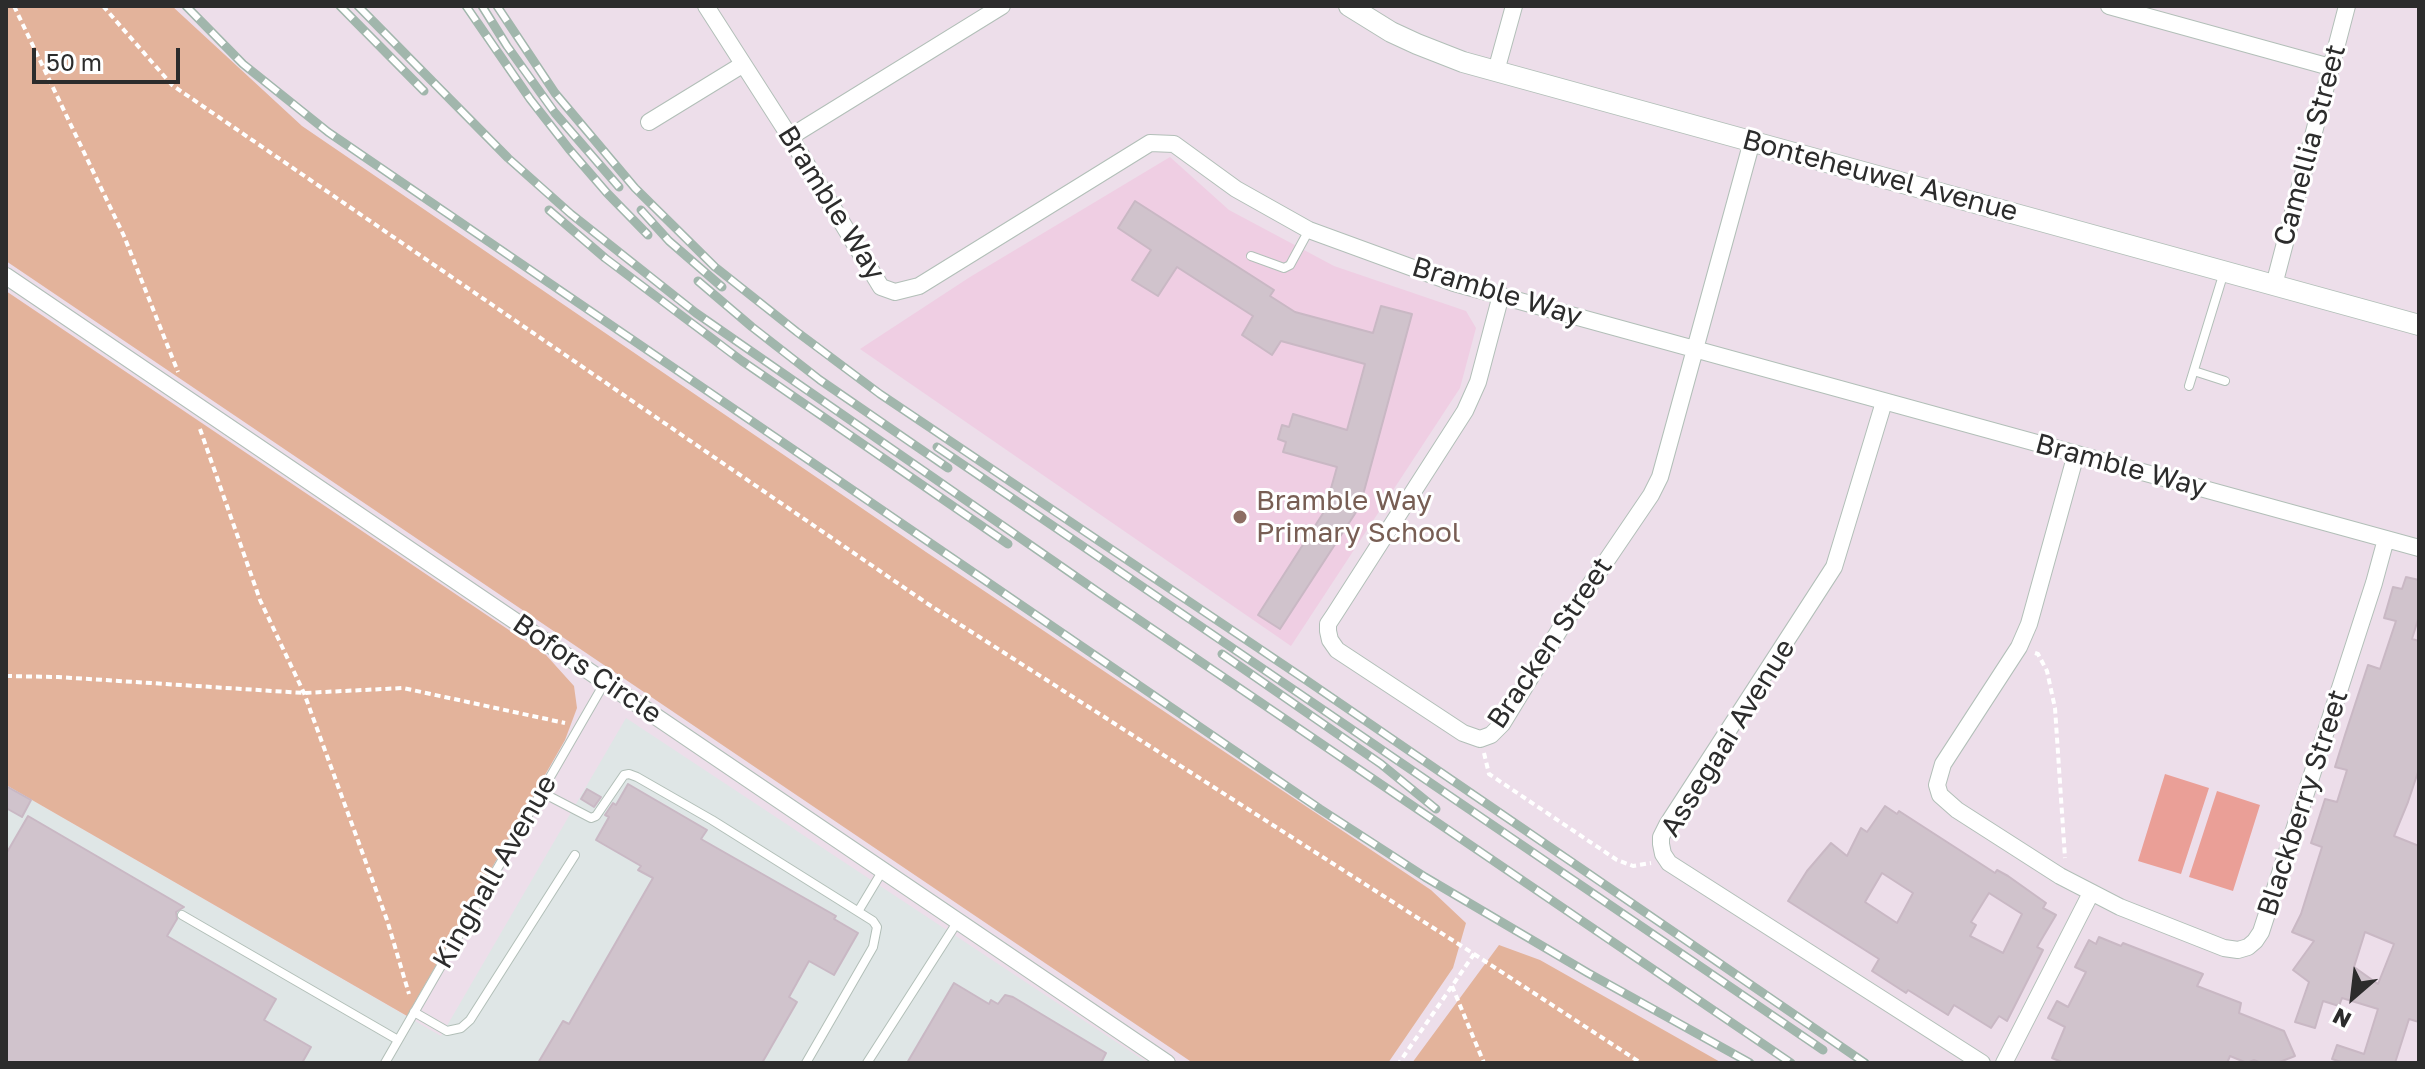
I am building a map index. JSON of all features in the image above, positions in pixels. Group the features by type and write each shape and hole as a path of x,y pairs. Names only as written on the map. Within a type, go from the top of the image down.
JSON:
{"street":[{"name":"Bramble Way","path":"706,6 881,287 895,292 919,286 1150,143 1174,144 1236,189 1309,230 1454,283 2419,548"},
{"path":"790,137 1002,6"},
{"name":"Bonteheuwel Avenue","path":"1349,6 1417,44 1496,71 2419,325"},
{"path":"1496,71 1514,6"},
{"path":"2109,6 2330,67"},
{"name":"Camellia Street","path":"2274,285 2347,6"},
{"path":"649,122 742,65"},
{"name":"Bracken Street","path":"1501,295 1478,382 1465,411 1328,624 1330,640 1337,650 1463,733 1480,739 1491,735 1502,724 1560,629 1651,495 1663,468 1752,141"},
{"name":"Bofors Circle","path":"6,276 1167,1063"},
{"name":"Assegaai Avenue","path":"1884,402 1834,567 1667,825 1661,844 1669,863 1982,1063"},
{"name":"Blackberry Street","path":"2076,454 2029,624 2019,647 1943,764 1937,785 1940,795 1957,810 2060,876 2120,907 2224,948 2238,950 2248,947 2261,932 2386,539"},
{"path":"2004,1063 2091,893"}],"lane":[{"path":"1251,256 1284,268 1290,265 1309,230"},
{"path":"2189,386 2224,271"},
{"path":"2194,371 2225,381"},
{"name":"Kinghall Avenue","path":"385,1063 605,682"},
{"path":"541,792 591,818 596,816 624,775 637,777 873,921 877,927 873,947 806,1063"},
{"path":"414,1012 447,1031 461,1028 470,1020 575,855"},
{"path":"859,910 883,869"},
{"path":"182,915 398,1040"},
{"path":"867,1063 958,920"}],"path":[{"path":"14,6 124,236 190,400 260,600 304,693 387,920 414,1012"},
{"path":"103,6 172,85 928,604 1641,1063"},
{"path":"2019,647 2038,654 2047,671 2055,708 2065,838 2065,858 2060,876"},
{"path":"6,676 304,693 403,688 579,726"},
{"path":"1484,753 1489,774 1617,860 1633,866 1653,863"},
{"path":"1399,1063 1474,954"},
{"path":"1452,986 1484,1063"}],"shaded area":[{"path":"6,6 172,6 302,126 926,552 1431,890 1466,923 1453,968 1388,1063 1193,1063 6,261"},
{"name":"Bramble Way Primary School","path":"1170,157 1229,210 1334,266 1466,311 1476,328 1460,388 1291,646 860,349 970,277"},
{"path":"6,291 546,655 574,686 577,708 565,740 407,1016 6,785"},
{"path":"626,718 1148,1063 6,1063 6,785 441,1036"},
{"path":"2165,774 2209,788 2181,874 2138,861"},
{"path":"2217,791 2260,805 2233,891 2189,877"},
{"path":"1499,945 1540,960 1722,1063 1412,1063"}],"building":[{"path":"1135,201 1274,290 1270,296 1295,312 1373,333 1381,306 1412,314 1360,506 1280,629 1258,615 1336,493 1330,492 1337,467 1283,452 1286,442 1278,439 1282,425 1289,427 1293,414 1347,430 1365,364 1281,341 1272,355 1242,335 1253,316 1177,267 1158,296 1132,280 1151,250 1118,228"},
{"path":"2406,577 2419,580 2419,616 2412,639 2419,641 2419,769 2394,836 2419,846 2419,1022 2409,1019 2395,1063 2344,1063 2332,1059 2337,1045 2364,1054 2378,1009 2342,998 2339,1006 2323,1001 2315,1028 2295,1022 2309,982 2293,970 2314,941 2292,932 2301,914 2322,847 2311,843 2325,799 2337,802 2347,770 2335,767 2345,735 2368,665 2380,669 2396,621 2384,618 2393,587 2402,589","holes":["2365,932 2394,944 2378,984 2354,967"]},
{"path":"628,784 707,830 701,839 836,916 834,919 858,933 834,975 809,961 789,997 797,1002 762,1063 538,1063 563,1021 569,1024 653,878 638,870 641,866 596,840 609,817 605,815 613,803 616,805"},
{"path":"6,786 31,800 22,817 6,808"},
{"path":"587,789 601,797 594,807 581,799"},
{"path":"1885,806 1897,814 1899,811 1995,873 1997,870 2008,876 2046,903 2043,908 2056,915 2037,947 2043,950 2007,1021 1999,1016 1991,1028 1954,1005 1948,1015 1908,990 1906,993 1872,971 1879,959 1788,901 1807,871 1831,843 1847,856 1861,828 1867,832","holes":["1882,873 1913,893 1897,923 1865,902","1989,893 2022,914 2003,953 1970,936 1976,925 1971,922"]},
{"path":"28,816 184,907 176,912 177,919 167,936 276,999 264,1020 311,1047 302,1063 6,1063 6,854"},
{"path":"2099,937 2203,974 2197,986 2241,1003 2239,1013 2284,1031 2295,1056 2277,1063 2254,1060 2247,1063 2230,1056 2227,1063 2064,1063 2052,1058 2065,1027 2048,1018 2057,1001 2068,1007 2086,972 2075,967 2089,940 2096,944"},
{"path":"954,983 989,1004 991,1000 998,1004 1005,995 1013,997 1106,1053 1101,1063 907,1063"}],"railway":[{"path":"186,6 243,64 328,132 1320,809 1425,877 1750,1063"},
{"path":"340,6 424,91"},
{"path":"358,6 508,158 571,214 696,313 1101,594 1791,1063"},
{"path":"466,6 530,99 569,149 648,235"},
{"path":"482,6 555,113 619,187"},
{"path":"497,6 555,93 635,188 715,267 797,332 880,394 1306,680 1865,1063"},
{"path":"549,210 605,258 742,361 1008,544"},
{"path":"641,210 669,241 722,287"},
{"path":"698,281 820,380 948,468"},
{"path":"937,447 1823,1050"},
{"path":"1222,654 1381,764 1436,809"}],"place":[{"name":"Bramble Way Primary School","path":"1240,517"}]}
